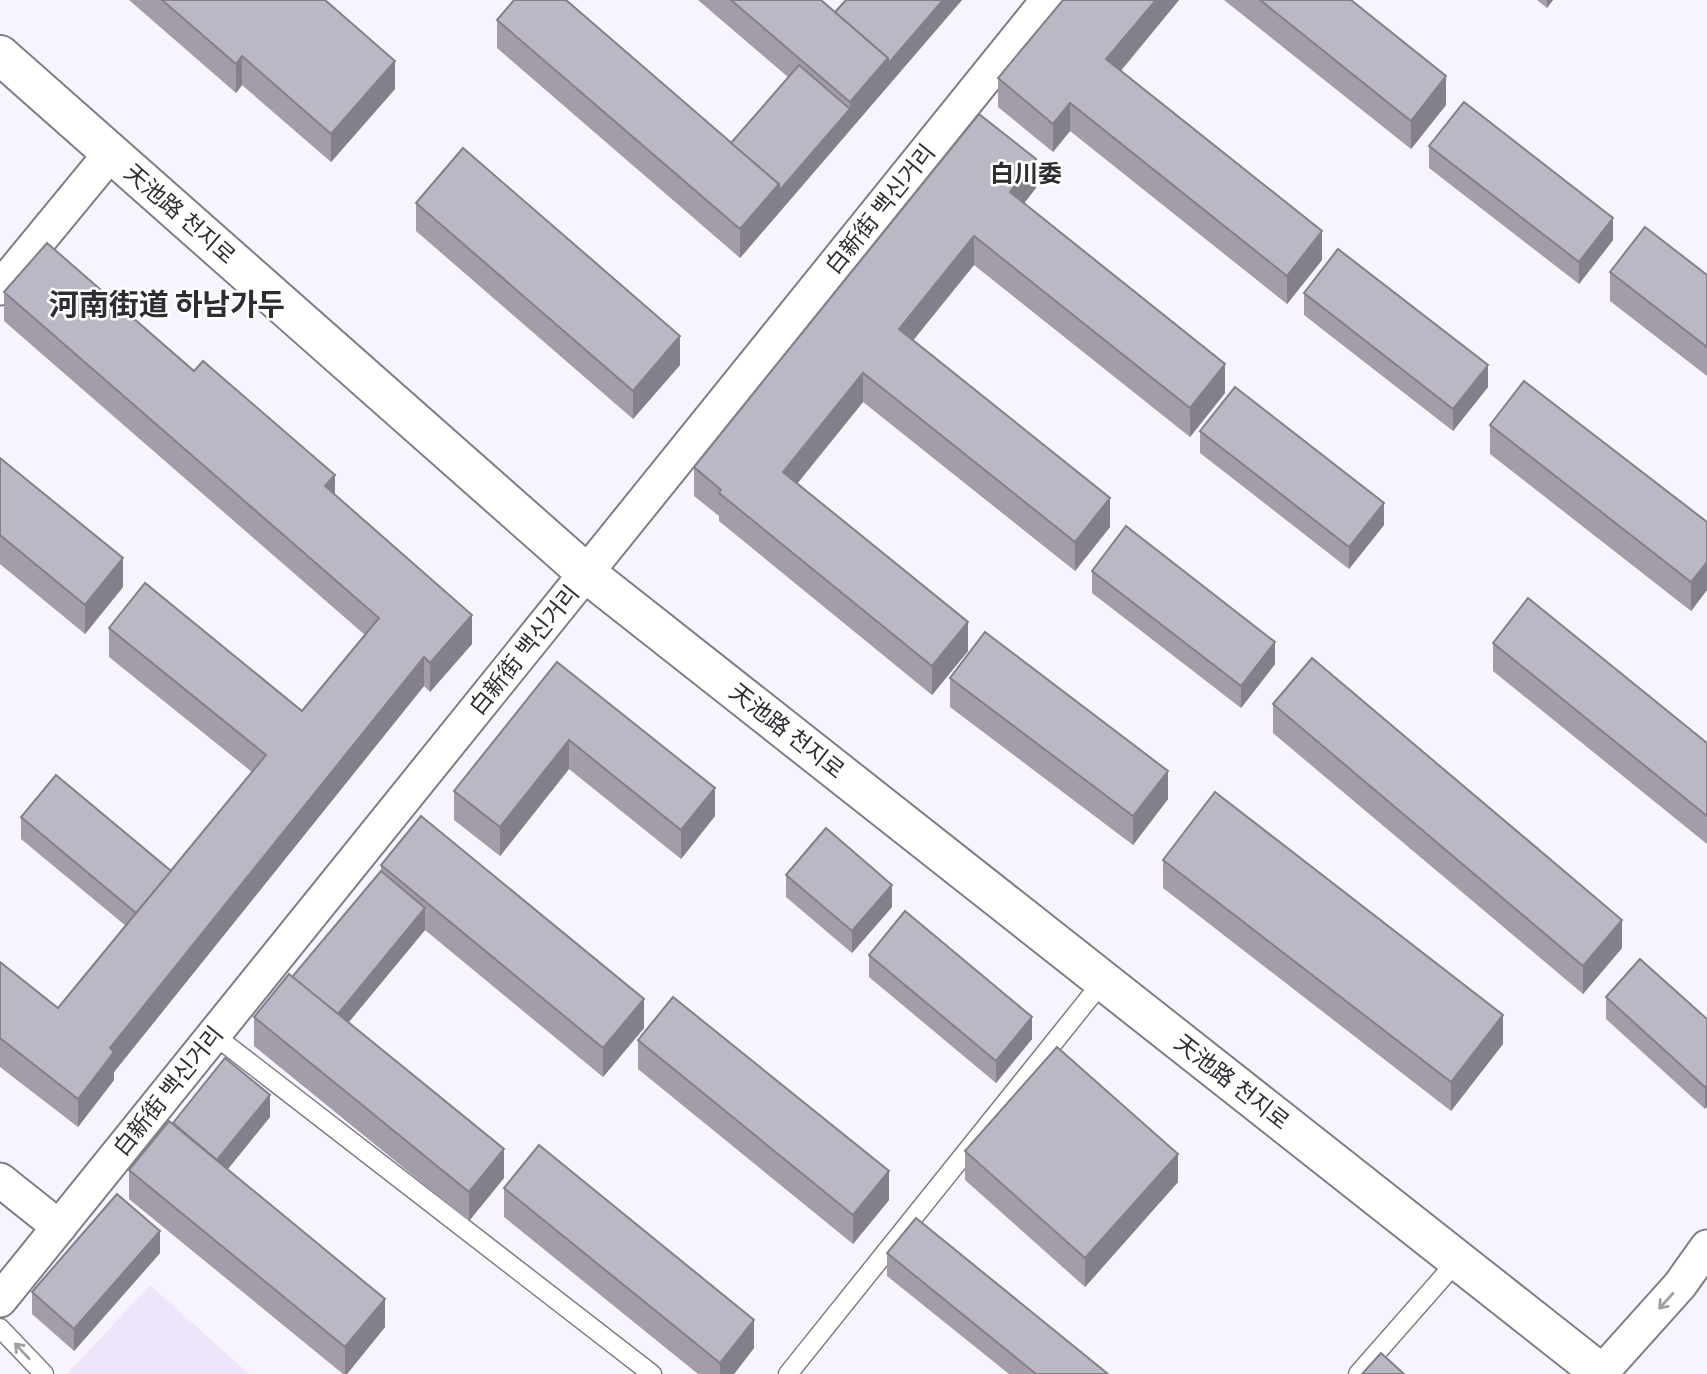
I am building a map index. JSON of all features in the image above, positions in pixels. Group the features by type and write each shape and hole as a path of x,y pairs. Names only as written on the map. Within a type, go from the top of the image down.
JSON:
{"street":[{"name":"白新街 백신거리","path":"0,1300 1048,0"},
{"name":"天池路 천지로","path":"0,55 586,573 1602,1374"},
{"path":"0,288 111,153"},
{"path":"0,1180 59,1227"},
{"path":"1602,1374 1680,1285 1707,1247"}],"lane":[{"path":"788,1374 1103,981"},
{"path":"214,1035 652,1374"},
{"path":"1358,1374 1458,1260"},
{"path":"0,1328 44,1374"}],"shaded area":[{"path":"150,1285 249,1374 67,1374"}],"building":[{"path":"162,0 325,0 395,61 331,134 242,56 236,64"},
{"path":"514,0 566,0 779,184 740,229 497,20"},
{"path":"731,0 821,0 888,58 850,102"},
{"path":"846,0 943,0 888,64 888,58 835,12"},
{"path":"1063,0 1156,0 1106,59 1322,231 1287,276 1070,103 1053,124 998,78"},
{"path":"1260,0 1351,0 1446,76 1411,121"},
{"path":"799,65 850,109 779,191 779,184 731,143"},
{"path":"1464,102 1613,218 1579,262 1429,146"},
{"path":"979,114 1036,159 1010,192 1225,364 1190,408 974,236 899,329 1110,498 1075,542 863,373 783,472 968,622 932,666 719,493 721,490 694,467"},
{"path":"463,148 680,336 633,391 416,203"},
{"path":"1645,227 1707,275 1707,347 1610,272"},
{"path":"47,243 194,371 203,361 335,475 325,486 472,615 430,663 424,657 110,1048 114,1052 78,1099 0,1038 0,962 58,1008 266,755 109,628 145,583 302,711 379,618 4,292"},
{"path":"1338,249 1488,365 1453,409 1304,293"},
{"path":"1524,381 1707,522 1707,562 1691,582 1490,425"},
{"path":"1235,387 1384,503 1349,547 1200,431"},
{"path":"0,458 123,558 85,605 0,535"},
{"path":"1126,526 1275,642 1241,686 1092,571"},
{"path":"1528,598 1707,743 1707,816 1493,643"},
{"path":"985,632 1168,771 1133,816 950,678"},
{"path":"1312,658 1622,920 1583,966 1273,704"},
{"path":"557,662 715,788 681,830 569,740 500,827 454,791"},
{"path":"56,775 171,871 136,913 21,817"},
{"path":"1215,792 1503,1015 1451,1082 1163,860"},
{"path":"421,816 644,999 603,1048 381,865"},
{"path":"826,828 892,885 852,931 786,875"},
{"path":"381,871 425,908 338,1014 292,977"},
{"path":"905,911 1032,1017 996,1061 869,955"},
{"path":"1640,959 1707,1019 1705,1087 1606,997"},
{"path":"289,974 504,1149 469,1192 254,1017"},
{"path":"673,997 889,1171 853,1215 638,1040"},
{"path":"1057,1047 1178,1154 1085,1258 965,1151"},
{"path":"225,1058 270,1095 217,1160 173,1123"},
{"path":"169,1121 385,1299 345,1347 129,1170"},
{"path":"539,1145 754,1320 720,1363 504,1188"},
{"path":"117,1194 160,1231 74,1329 32,1292"},
{"path":"916,1218 1108,1374 1036,1374 887,1253"},
{"path":"1381,1353 1404,1374 1362,1374"}],"district":[{"name":"白川委","path":"1026,174"},
{"name":"河南街道 하남가두","path":"167,305"}]}
